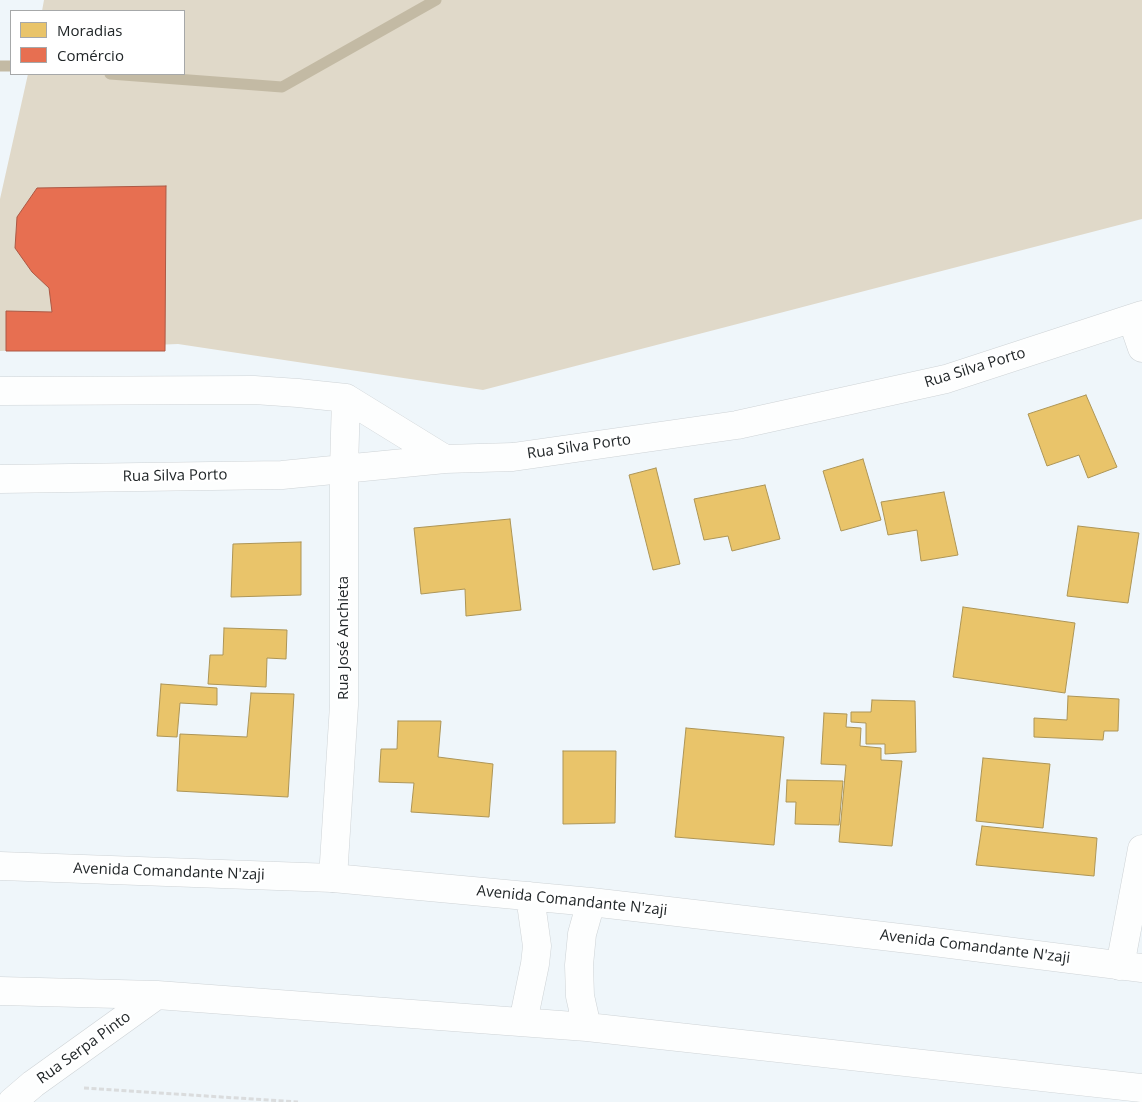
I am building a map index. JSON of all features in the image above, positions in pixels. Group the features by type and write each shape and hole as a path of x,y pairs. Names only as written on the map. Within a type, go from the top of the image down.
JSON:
{"street":[{"path":"1137,317 1142,348"},
{"name":"Rua Silva Porto","path":"0,479 282,475 445,458 513,457 737,425 946,378 1137,317"},
{"path":"0,391 254,390 346,398 445,458"},
{"name":"Rua José Anchieta","path":"333,878 344,705 344,469 346,398"},
{"path":"1131,967 1142,849"},
{"name":"Avenida Comandante N'zaji","path":"0,866 333,878 591,902 1131,967"},
{"path":"523,1022 537,946 530,896"},
{"path":"587,1027 580,996 579,965 582,934 591,902"},
{"path":"0,991 158,995 587,1027 1142,1088"},
{"name":"Rua Serpa Pinto","path":"12,1102 33,1084 158,995"}],"path":[{"path":"82,1088 298,1102"}],"shaded area":[{"path":"44,0 1142,0 1142,219 483,390 178,344 0,351 0,199 28,75 185,75 185,10 42,10"}],"building: Moradias":[{"path":"1086,395 1117,467 1088,478 1079,455 1047,466 1028,414"},
{"path":"863,459 881,520 841,531 823,471"},
{"path":"656,468 680,564 653,570 629,475"},
{"path":"765,485 780,539 732,551 728,536 704,540 694,499"},
{"path":"944,492 958,555 921,561 917,530 888,535 881,502"},
{"path":"510,519 521,610 466,616 465,589 421,594 414,528"},
{"path":"1078,526 1139,533 1128,603 1067,596"},
{"path":"301,542 301,595 231,597 233,544"},
{"path":"963,607 1075,623 1065,693 953,677"},
{"path":"224,628 287,630 286,659 267,658 266,687 208,684 210,655 223,655"},
{"path":"161,684 217,688 217,705 180,703 177,737 157,736"},
{"path":"251,693 294,694 288,797 177,791 180,734 247,737"},
{"path":"1068,696 1119,699 1118,731 1104,731 1103,740 1034,737 1034,718 1067,720"},
{"path":"872,700 915,701 916,752 885,754 885,744 866,744 866,723 851,722 851,712 871,712"},
{"path":"824,713 847,714 846,727 861,728 860,746 881,748 881,760 902,761 892,846 839,842 846,765 821,764"},
{"path":"398,721 441,721 438,757 493,764 489,817 411,812 414,783 379,782 381,749 397,749"},
{"path":"686,728 784,737 774,845 675,837"},
{"path":"563,751 616,751 615,823 563,824"},
{"path":"983,758 1050,764 1043,828 976,821"},
{"path":"787,780 843,781 839,825 795,824 796,802 786,802"},
{"path":"982,826 1097,838 1094,876 976,865"}],"building: Comércio":[{"path":"166,186 165,351 6,351 6,311 52,312 49,288 32,272 15,248 17,217 37,188"}],"waterway":[{"path":"123,75 282,87 436,0"},
{"path":"0,66 10,66"}]}
